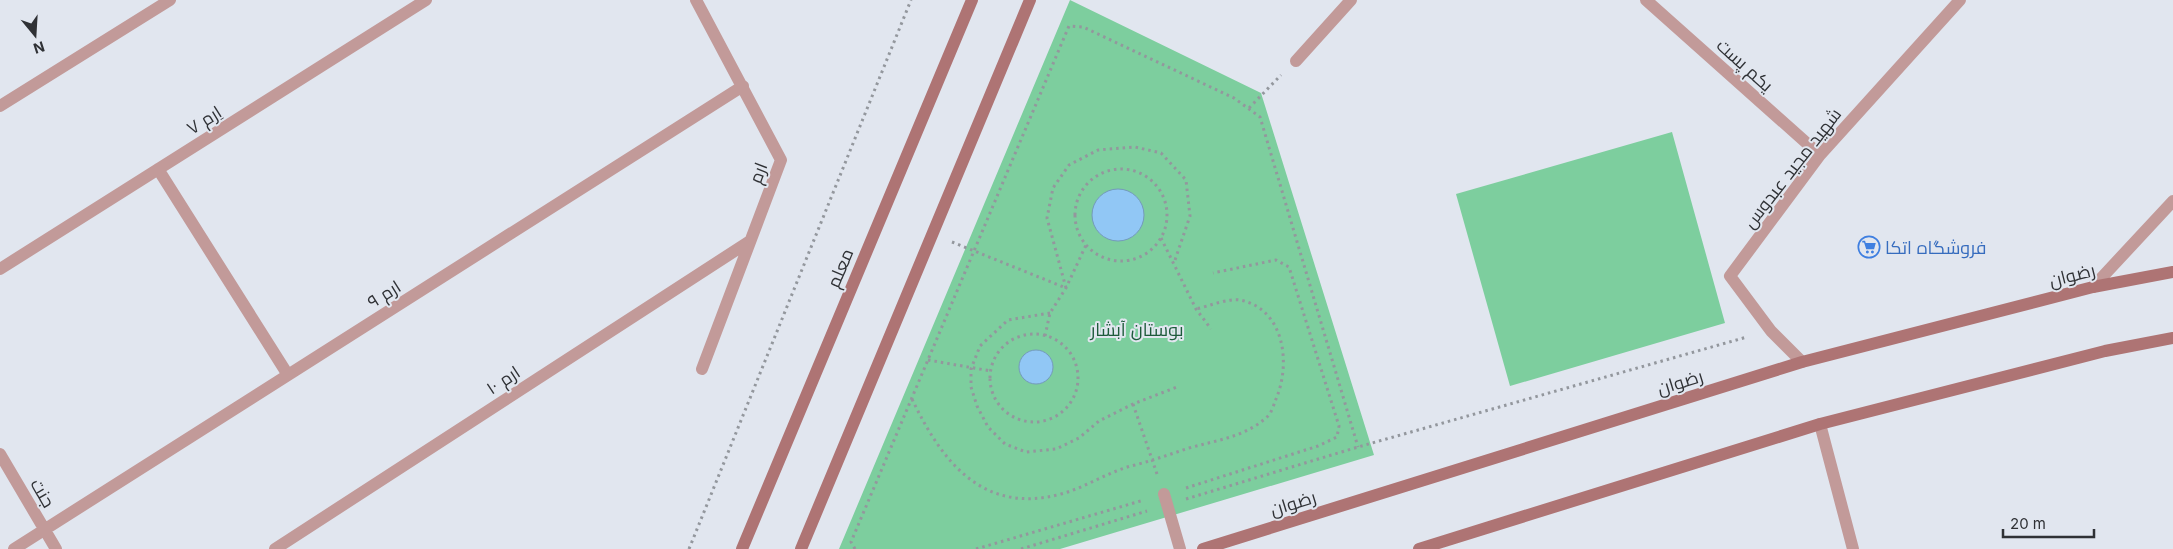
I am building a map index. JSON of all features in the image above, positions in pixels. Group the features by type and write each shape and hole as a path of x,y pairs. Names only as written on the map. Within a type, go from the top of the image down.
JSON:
{"street":[{"path":"0,106 170,0"},
{"name":"اِرم ۷","path":"0,269 426,0"},
{"name":"ارم","path":"696,0 781,160 702,368"},
{"name":"معلم","path":"742,549 972,0"},
{"path":"801,549 1030,0"},
{"path":"1296,61 1351,0"},
{"name":"یکم پست","path":"1646,0 1820,155"},
{"name":"شهید مجید عبدوس","path":"1802,362 1771,331 1730,276 1820,155 1960,0"},
{"name":"ارم ۹","path":"14,549 743,86"},
{"path":"158,169 288,376"},
{"path":"2093,288 2173,200"},
{"name":"ارم ۱۰","path":"275,549 750,241"},
{"name":"رضوان","path":"1204,549 1802,362 2093,288 2173,272"},
{"path":"1419,549 1820,424 2105,351 2173,338"},
{"path":"1820,424 1853,549"},
{"name":"جنت","path":"0,454 56,549"},
{"path":"1164,494 1180,549"}],"path":[{"name":"معلم","path":"689,549 911,0"},
{"path":"854,549 851,542 1069,26 1084,27 1234,98 1260,117 1358,447 1771,331"},
{"path":"1248,108 1261,93 1296,61"},
{"path":"1066,288 1047,218 1053,188 1070,165 1098,150 1135,147 1161,153 1186,180 1190,216 1174,263"},
{"path":"1121,169 1137,172 1151,181 1161,192 1166,207 1166,223 1160,238 1151,250 1139,258 1124,261 1110,260 1097,255 1086,245 1078,233 1075,220 1076,206 1082,191 1092,179 1106,172 1121,169"},
{"path":"932,236 975,250 1066,288"},
{"path":"1160,238 1196,309 1211,329"},
{"path":"1045,336 1050,313 1066,288 1086,245"},
{"path":"976,549 1164,494 1318,446 1337,437 1339,426 1289,267 1276,260 1213,273"},
{"path":"912,398 930,435 955,467 977,485 1004,495 1038,500 1064,493 1128,467 1189,448 1238,436 1270,415 1283,382 1283,349 1273,321 1258,306 1238,299 1196,309"},
{"path":"1050,313 1008,320 980,346 971,369 971,387 977,406 988,427 1005,444 1026,452 1056,449 1079,438 1098,421 1133,404 1177,387"},
{"path":"1031,334 1045,336 1058,341 1069,351 1076,364 1078,379 1076,393 1069,406 1058,415 1044,421 1030,422 1016,419 1004,410 995,399 990,385 995,357 1004,346 1016,338 1031,334"},
{"path":"928,360 991,371"},
{"path":"1133,404 1164,494"}],"green space":[{"name":"بوستان آبشار","path":"1070,0 1261,93 1374,455 1060,549 839,549"},
{"path":"1672,132 1725,323 1510,386 1456,194"}],"water":[{"path":"1118,189 1128,191 1136,197 1142,205 1144,215 1142,225 1136,233 1128,239 1118,241 1108,239 1100,233 1094,225 1092,215 1094,205 1100,197 1108,191"},
{"path":"1036,350 1043,351 1048,355 1052,360 1052,374 1048,379 1043,383 1036,384 1029,383 1024,379 1020,374 1019,367 1020,360 1024,355 1029,351"}],"place":[{"name":"فروشگاه اتکا","path":"1869,247"}]}
